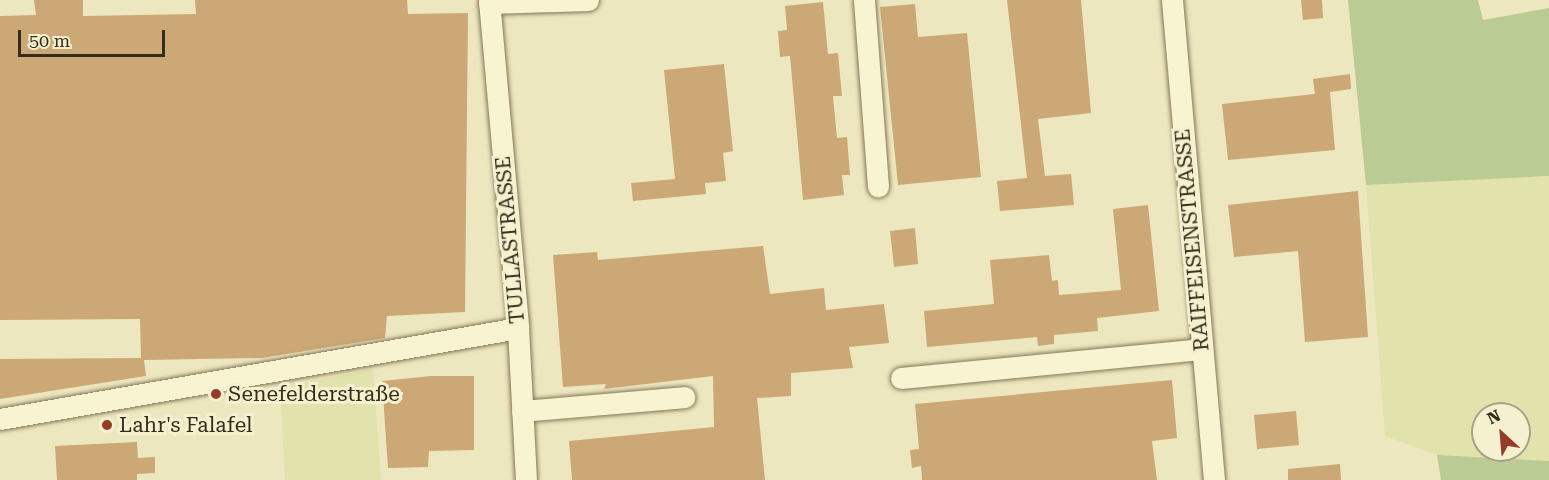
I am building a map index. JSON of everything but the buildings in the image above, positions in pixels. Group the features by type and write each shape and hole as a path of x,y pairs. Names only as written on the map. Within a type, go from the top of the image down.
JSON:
{"street":[{"path":"489,1 588,0"},
{"path":"864,0 878,186"},
{"name":"RAIFFEISENSTRASSE","path":"1172,0 1214,480"},
{"name":"TULLASTRASSE","path":"489,1 518,328 526,480"},
{"path":"0,419 518,328"},
{"path":"902,378 1201,349"},
{"path":"522,411 684,397"}],"green space":[{"path":"1348,0 1478,0 1483,20 1549,8 1549,176 1366,185"},
{"path":"1549,176 1549,461 1531,460 1531,402 1471,402 1471,457 1437,455 1385,436 1366,185"},
{"path":"373,369 381,480 285,480 280,388"},
{"path":"1437,455 1471,457 1471,462 1549,461 1549,480 1441,480"}],"place":[{"name":"Senefelderstraße","path":"216,394"},
{"name":"Lahr's Falafel","path":"107,425"}]}
